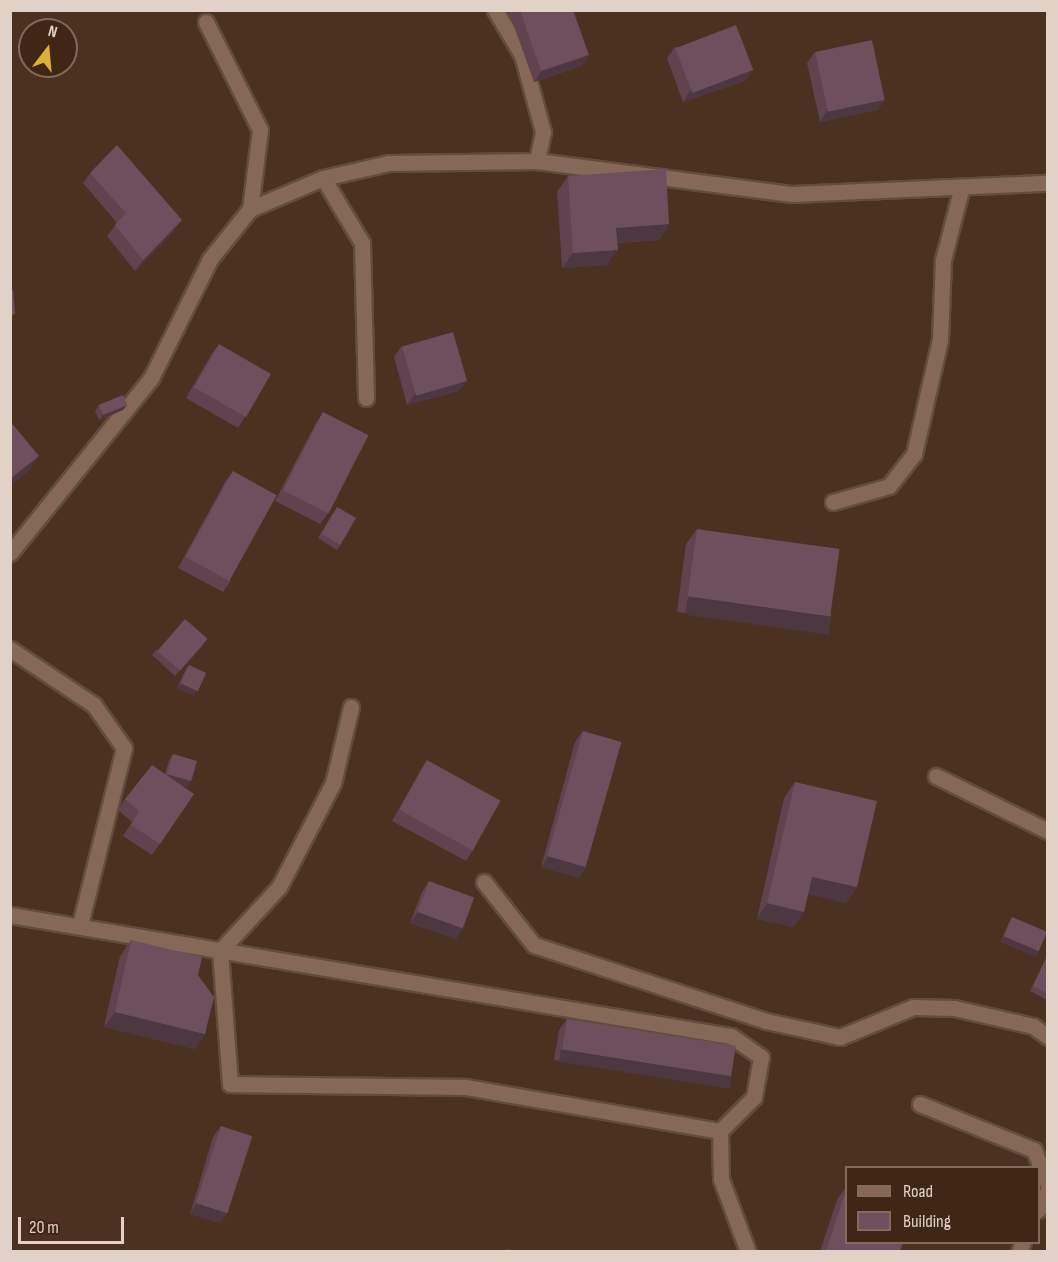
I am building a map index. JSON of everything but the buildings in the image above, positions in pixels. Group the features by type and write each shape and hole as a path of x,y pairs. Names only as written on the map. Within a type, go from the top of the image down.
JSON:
{"street":[{"path":"495,10 522,56 543,132 537,161"},
{"path":"206,22 260,130 250,209"},
{"path":"10,553 151,378 210,259 250,209 323,178 389,163 537,161 792,194 961,190 1047,183"},
{"path":"323,178 362,243 366,398"},
{"path":"833,502 889,486 914,454 940,340 943,260 961,190"},
{"path":"10,650 94,705 124,748 80,924"},
{"path":"351,707 333,783 279,887 220,951 230,1084 465,1087 720,1131"},
{"path":"936,776 1047,831"},
{"path":"484,882 534,945 766,1021 840,1037 913,1007 954,1008 1033,1026 1047,1037"},
{"path":"10,915 80,924 220,951 731,1036 761,1057 754,1097 720,1131 722,1179 748,1251"},
{"path":"920,1104 1034,1150 1047,1184"},
{"path":"1040,1206 1047,1190"}]}
